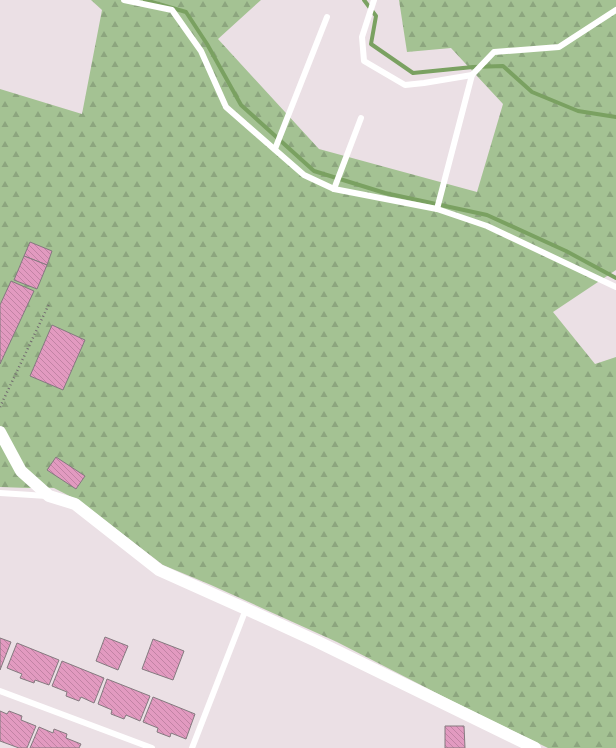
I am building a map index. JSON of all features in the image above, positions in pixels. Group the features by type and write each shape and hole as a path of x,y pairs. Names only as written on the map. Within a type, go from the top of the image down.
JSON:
{"street":[{"path":"0,432 21,470 49,496 75,504 159,570 318,642 535,748"}],"lane":[{"path":"124,0 172,10 201,51 226,107 276,147 304,175 335,187 437,208 487,226 616,287"},
{"path":"373,1 362,37 364,61 405,85 474,74"},
{"path":"437,208 474,74 494,52 559,47 616,10"},
{"path":"276,147 327,17"},
{"path":"335,187 361,118"},
{"path":"0,494 49,496"},
{"path":"192,748 246,609"},
{"path":"0,691 152,748"}],"path":[{"path":"0,407 49,304"}],"green space":[{"path":"91,0 261,0 218,39 319,149 477,192 503,104 451,48 407,52 399,0 616,0 616,270 553,312 595,364 616,357 616,748 548,748 337,642 163,565 81,502 54,488 0,487 0,89 82,114 102,10"}],"building":[{"path":"30,242 52,251 47,265 24,256"},
{"path":"24,256 47,265 37,289 14,280"},
{"path":"11,281 34,291 0,364 0,305"},
{"path":"52,325 85,340 63,390 30,376"},
{"path":"56,457 85,476 76,489 47,470"},
{"path":"105,637 128,646 118,670 96,661"},
{"path":"0,638 11,642 0,670"},
{"path":"153,639 184,651 173,680 142,669"},
{"path":"17,643 59,660 49,685 35,680 34,683 20,678 22,674 7,668"},
{"path":"62,661 104,678 94,703 81,697 79,701 66,696 67,692 52,686"},
{"path":"107,679 150,696 140,721 126,715 124,719 111,714 112,710 98,704"},
{"path":"153,697 195,714 186,739 171,733 170,737 157,732 158,728 143,722"},
{"path":"0,711 7,714 9,711 22,716 21,720 36,726 27,748 19,748 0,741"},
{"path":"445,726 464,726 465,748 445,748"},
{"path":"39,727 53,733 54,729 67,734 66,738 81,744 79,748 30,748"}],"waterway":[{"path":"145,0 186,12 207,44 241,105 314,171 385,193 487,215 566,251 616,278"},
{"path":"364,0 376,16 371,44 413,73 473,67 503,66 532,92 578,111 616,117"}]}
